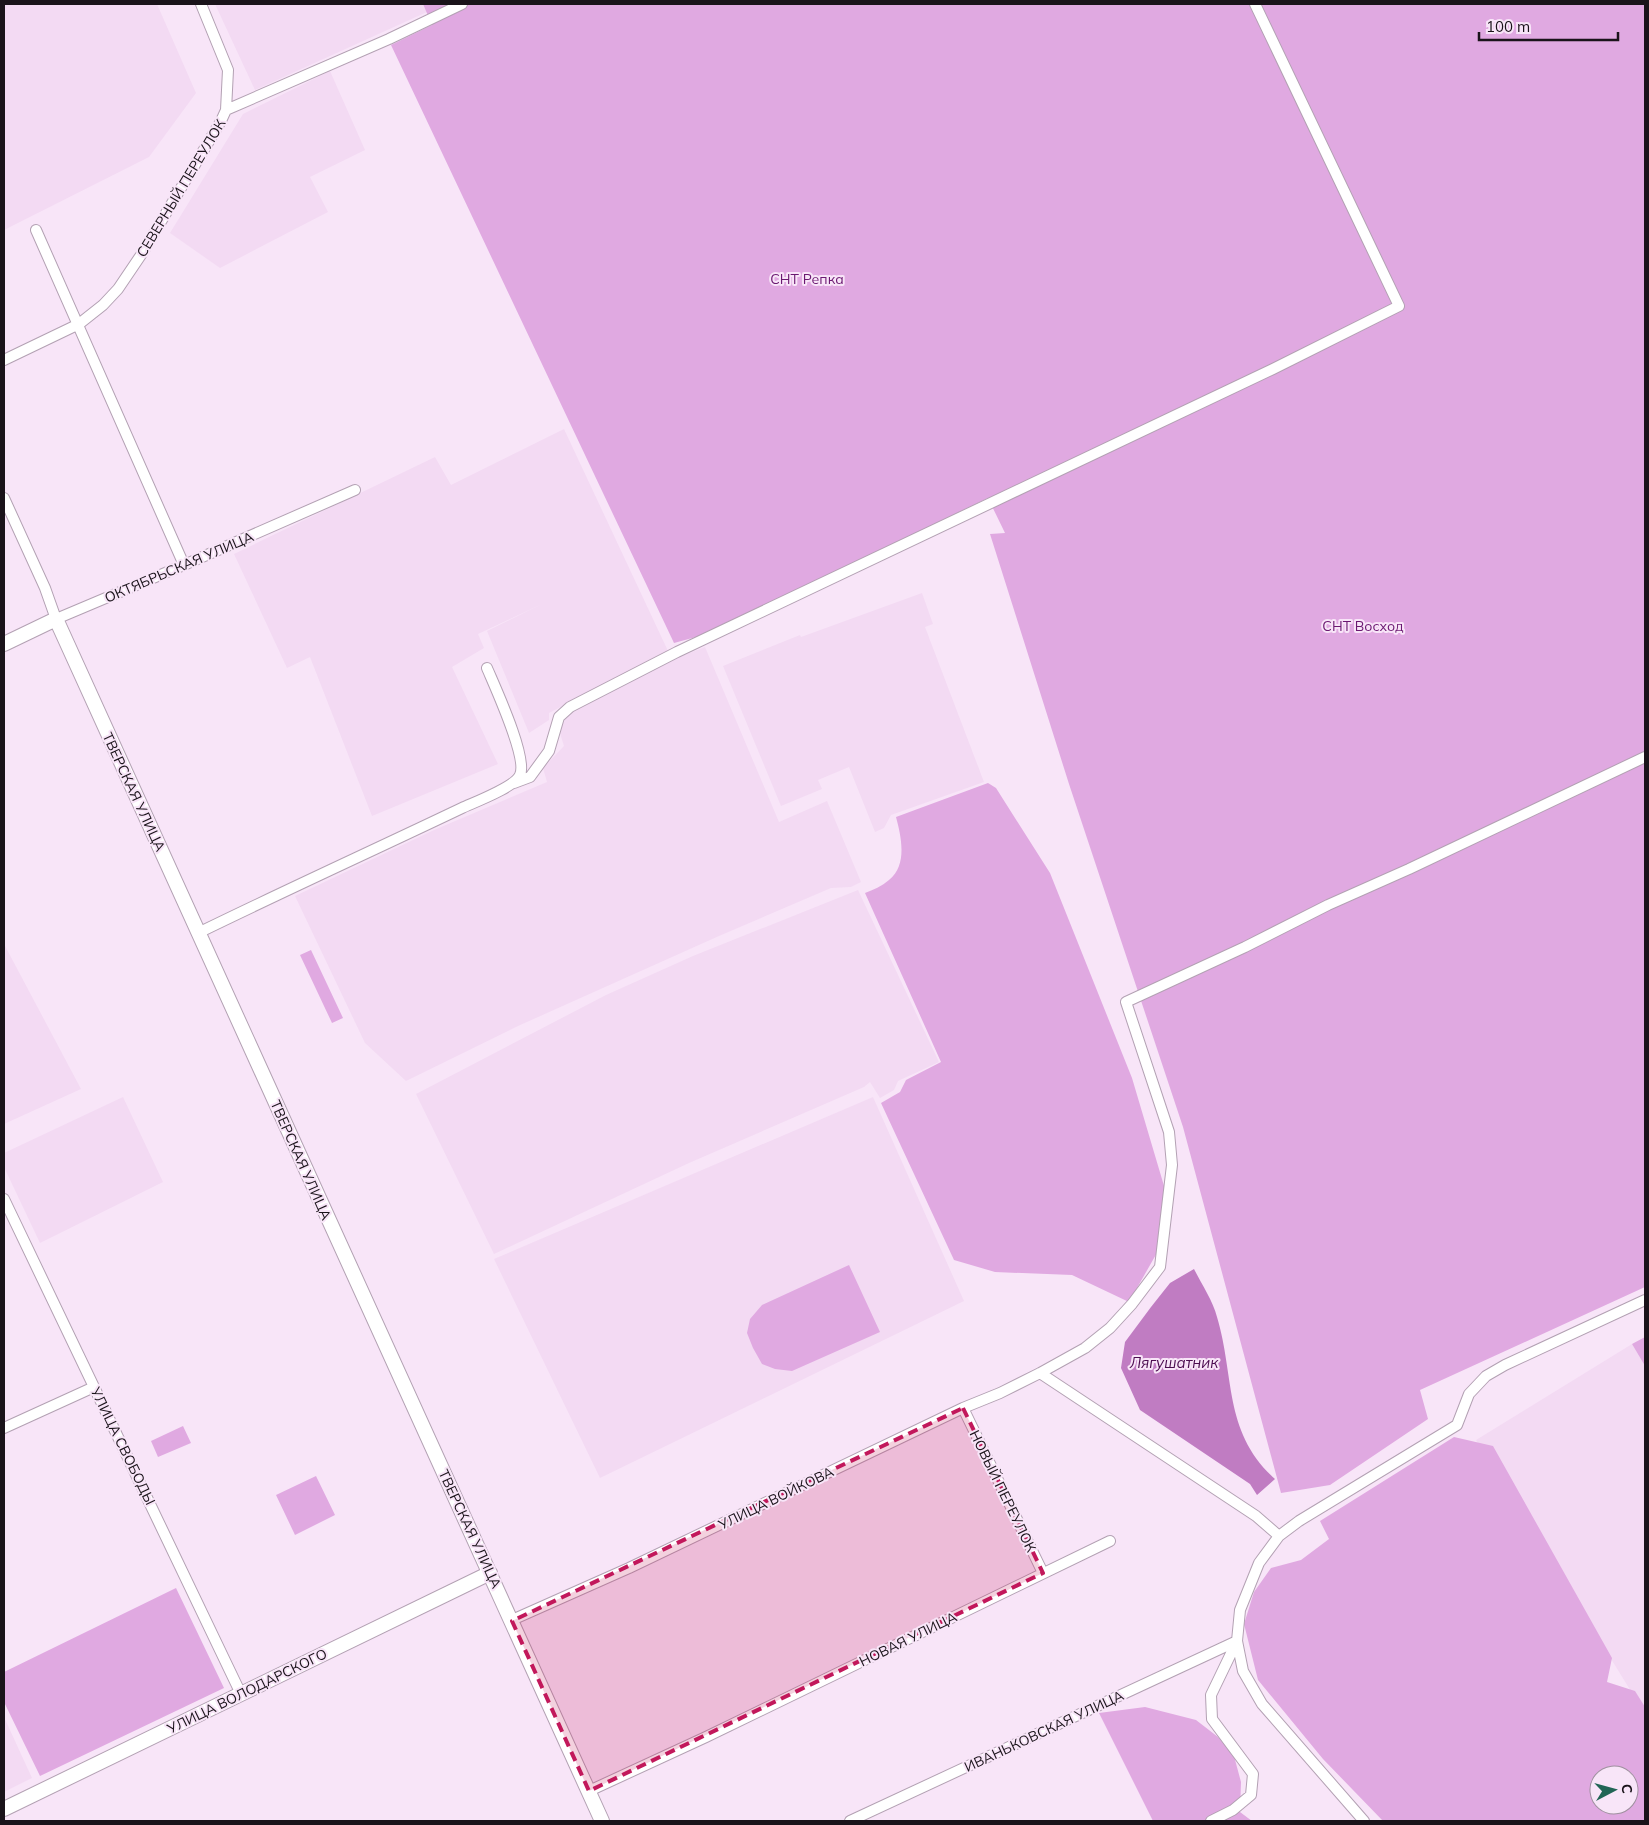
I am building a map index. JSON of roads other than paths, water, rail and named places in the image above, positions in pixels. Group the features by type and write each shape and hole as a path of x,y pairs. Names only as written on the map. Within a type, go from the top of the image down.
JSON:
{"main road":[{"name":"ОКТЯБРЬСКАЯ УЛИЦА","path":"4,644 56,619"},
{"name":"ТВЕРСКАЯ УЛИЦА","path":"56,619 602,1821"},
{"name":"УЛИЦА ВОЛОДАРСКОГО","path":"4,1809 490,1573"}],"street":[{"name":"СЕВЕРНЫЙ ПЕРЕУЛОК","path":"4,360 79,324 118,289 151,238 226,110 228,70 201,4"},
{"path":"226,110 390,38 462,4"},
{"path":"198,933 530,777 549,751 558,716 570,707 677,652 1273,369 1399,306 1255,4"},
{"path":"36,230 184,565"},
{"name":"ОКТЯБРЬСКАЯ УЛИЦА","path":"56,619 355,490"},
{"name":"ТВЕРСКАЯ УЛИЦА","path":"4,498 45,588 56,619"},
{"path":"487,668 521,759 520,775 514,783"},
{"name":"УЛИЦА ВОЙКОВА","path":"512,1620 630,1568 1040,1373 1085,1348 1110,1328 1132,1304 1160,1267 1172,1165 1168,1132 1126,1002 1645,757"},
{"name":"УЛИЦА СВОБОДЫ","path":"4,1199 241,1694"},
{"path":"1364,1821 1262,1704 1243,1671 1237,1641 1240,1610 1259,1563 1279,1536 1299,1521 1457,1425 1469,1394 1486,1376 1505,1365 1645,1300"},
{"path":"1040,1373 1256,1516 1279,1536"},
{"path":"4,1428 94,1388"},
{"name":"НОВЫЙ ПЕРЕУЛОК","path":"963,1408 1043,1573"},
{"name":"НОВАЯ УЛИЦА","path":"589,1791 706,1737 1110,1541"},
{"path":"1211,1821 1234,1810 1251,1795 1253,1774 1212,1719 1212,1695 1237,1641"},
{"name":"ИВАНЬКОВСКАЯ УЛИЦА","path":"850,1821 1237,1641"}],"water":[{"name":"Лягушатник","path":"1194,1269 1217,1317 1223,1339 1233,1403 1239,1423 1258,1461 1275,1479 1257,1495 1250,1484 1140,1410 1121,1368 1125,1342 1170,1283"}],"park label":[{"name":"СНТ Репка","path":"807,279"},
{"name":"СНТ Восход","path":"1363,626"}]}
